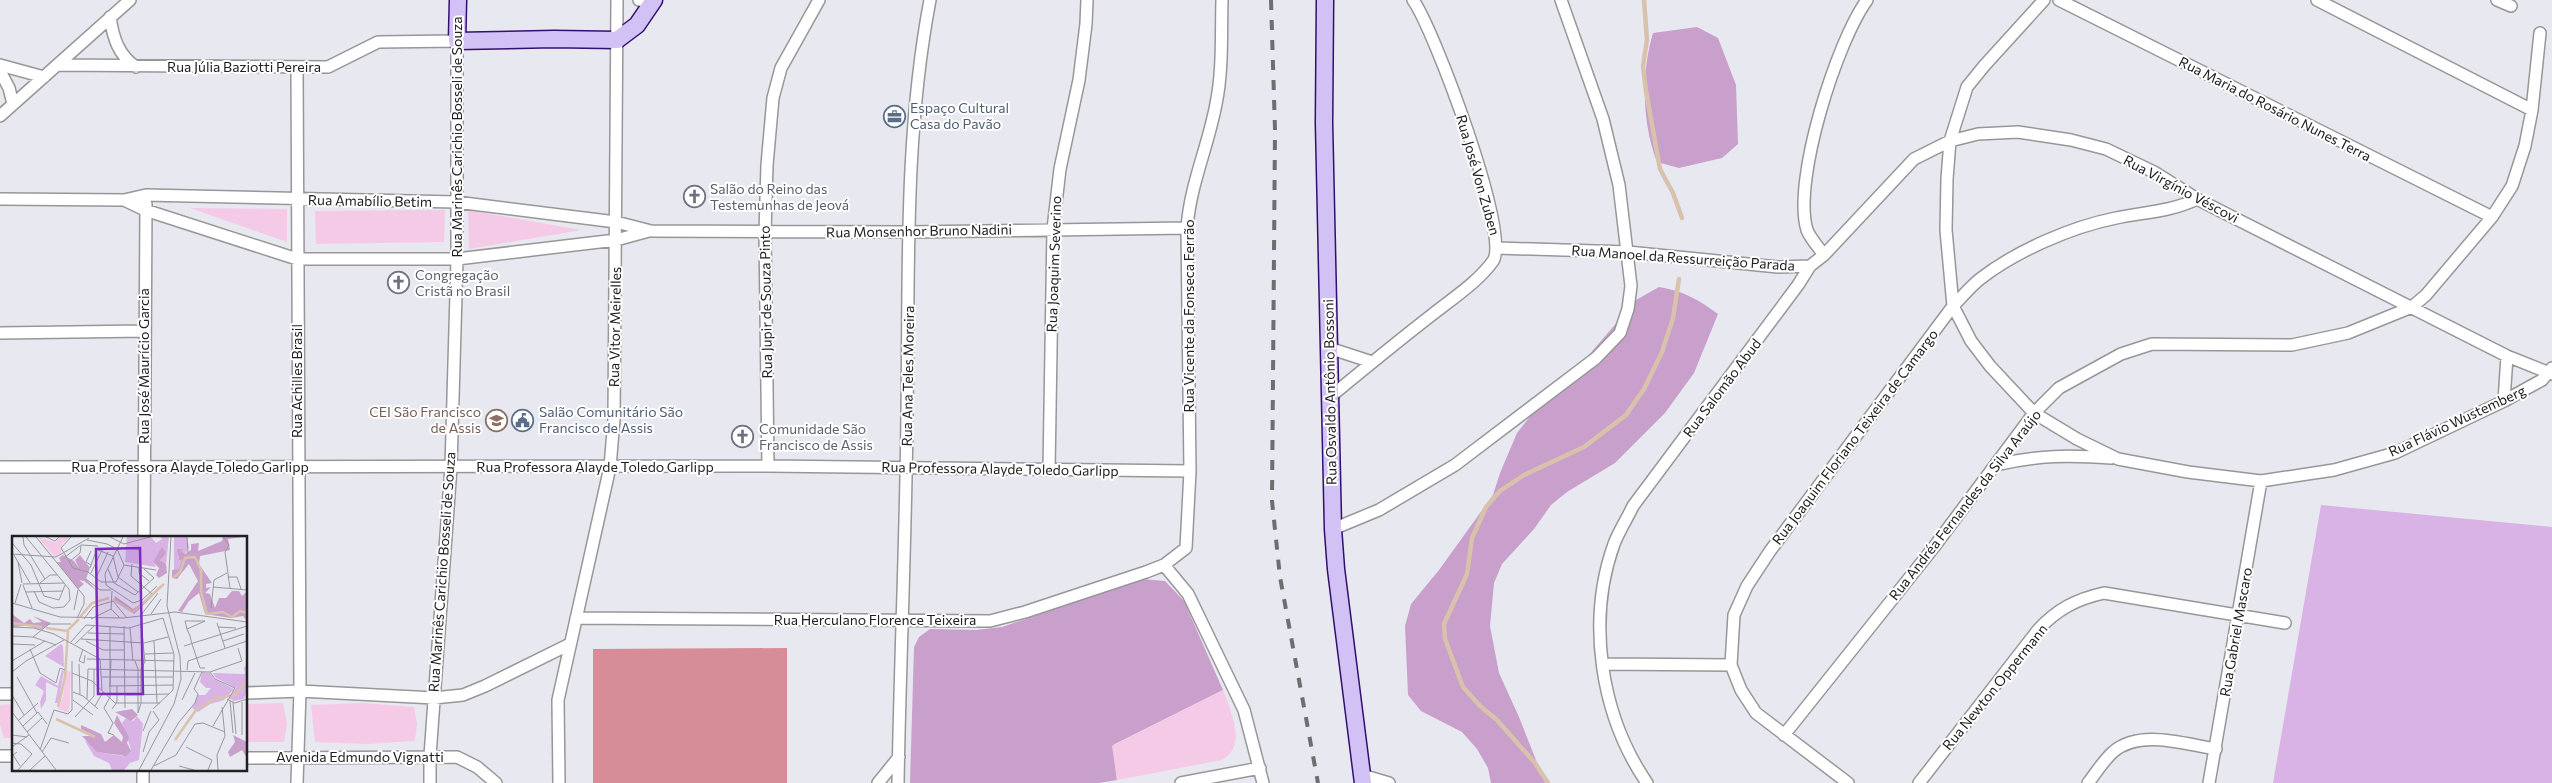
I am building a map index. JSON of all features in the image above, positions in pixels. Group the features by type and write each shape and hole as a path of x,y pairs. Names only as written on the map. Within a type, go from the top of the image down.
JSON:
{"street":[{"path":"0,116 130,0"},
{"name":"Rua Marinês Carichio Bosseli de Souza","path":"430,783 430,756 450,467 457,259 458,0"},
{"name":"Rua Vitor Meirelles","path":"559,783 558,700 568,645 576,618 610,467 614,419 617,0"},
{"name":"Rua Jupir de Souza Pinto","path":"768,466 765,233 767,165 773,98 781,68 819,0"},
{"name":"Rua Ana Teles Moreira","path":"898,783 901,620 907,467 909,232 915,93 930,0"},
{"name":"Rua Joaquim Severino","path":"1049,470 1053,229 1060,169 1079,80 1087,0"},
{"name":"Rua Vicente da Fonseca Ferrão","path":"1164,564 1186,548 1190,471 1187,228 1192,190 1214,116 1218,94 1222,0"},
{"name":"Rua Osvaldo Antônio Bossoni","path":"1325,0 1324,123 1333,528 1336,570 1362,779"},
{"name":"Rua José Von Zuben","path":"1330,397 1467,286 1494,260 1497,248 1495,229 1470,140 1431,31 1413,0"},
{"path":"1333,528 1379,510 1455,465 1596,358 1620,333 1628,309 1631,286 1619,185 1603,119 1561,0"},
{"path":"1824,255 1807,231 1805,205 1808,172 1819,114 1837,57 1867,0"},
{"name":"Rua Flávio Wustemberg","path":"2044,0 1967,87 1950,141 1946,230 1953,306 1971,341 1985,360 2008,388 2034,413 2077,439 2118,459 2188,472 2261,481 2334,470 2395,453 2504,401 2542,380 2551,372"},
{"name":"Rua Maria do Rosário Nunes Terra","path":"2059,0 2492,217"},
{"path":"2317,0 2532,110"},
{"path":"2497,0 2511,6"},
{"path":"617,40 638,25 648,1"},
{"path":"110,17 113,37 121,52 136,67"},
{"name":"Rua Andréa Fernandes da Silva Araújo","path":"1784,735 1934,547 2034,413 2059,388 2121,354 2152,344 2292,345 2348,333 2412,307 2426,295 2492,217 2512,186 2525,146 2532,110 2540,33"},
{"name":"Rua Júlia Baziotti Pereira","path":"58,65 328,67 378,42 554,38 617,40"},
{"path":"0,65 44,77"},
{"name":"Rua Achilles Brasil","path":"297,68 300,691 297,783"},
{"path":"0,71 9,88 13,104"},
{"name":"Rua Virgínio Véscovi","path":"1824,255 1914,159 1950,141 1978,134 2018,132 2071,140 2106,149 2154,172 2197,199 2507,356 2551,372"},
{"name":"Rua Amabílio Betim","path":"0,199 124,200 146,195 298,200 456,202 616,222"},
{"name":"Rua José Maurício Garcia","path":"144,536 146,195"},
{"name":"Rua Joaquim Floriano Teixeira de Camargo","path":"1848,783 1756,713 1741,690 1731,666 1734,615 1747,586 1770,550 1953,306 1980,279 2004,263 2043,243 2083,227 2117,218 2178,208 2197,199"},
{"name":"Rua Amabílio Betim","path":"124,200 145,210"},
{"name":"Rua Monsenhor Bruno Nadini","path":"145,210 297,259 457,259 616,240 652,231"},
{"name":"Rua Monsenhor Bruno Nadini","path":"616,222 652,231 765,233 1187,228"},
{"name":"Rua Manoel da Ressurreição Parada","path":"1497,248 1628,252 1778,267 1810,266"},
{"name":"Rua Salomão Abud","path":"1647,783 1631,759 1610,707 1603,664 1600,633 1604,585 1614,544 1633,506 1798,285 1810,266 1824,255"},
{"path":"0,333 144,331"},
{"path":"1328,348 1372,362"},
{"path":"2504,401 2507,356"},
{"path":"1996,464 2029,457 2050,456 2118,459"},
{"name":"Rua Professora Alayde Toledo Garlipp","path":"0,467 768,466 1190,471"},
{"name":"Rua Gabriel Mascaro","path":"2210,783 2261,481"},
{"path":"1164,564 1188,594 1244,710 1263,783"},
{"name":"Rua Herculano Florence Teixeira","path":"576,618 990,621 1025,612 1164,564"},
{"name":"Rua Newton Oppermann","path":"1919,783 2038,630 2062,608 2082,598 2104,593 2285,624"},
{"path":"248,692 300,691 434,698 464,695 568,645"},
{"path":"1603,664 1731,666"},
{"path":"2088,783 2112,753 2124,745 2139,740 2162,740 2216,749"},
{"name":"Avenida Edmundo Vignatti","path":"248,758 457,757 477,767 496,783"},
{"path":"878,783 898,757"},
{"path":"1181,783 1260,768"},
{"path":"143,770 143,783"},
{"path":"1362,779 1389,783"}],"shaded area":[{"path":"1697,27 1718,38 1736,85 1738,144 1722,158 1679,168 1657,162 1652,147 1646,115 1646,65 1653,33"},
{"path":"190,208 287,209 287,242"},
{"path":"445,210 444,242 316,244 315,211"},
{"path":"468,210 581,230 469,249"},
{"path":"1659,287 1690,296 1718,314 1694,373 1665,413 1615,463 1567,492 1551,505 1534,529 1502,564 1494,583 1490,626 1499,673 1545,783 1491,783 1488,768 1477,749 1462,732 1421,711 1408,695 1405,626 1411,604 1439,570 1493,495 1517,433 1532,414 1565,383 1636,300"},
{"path":"2321,505 2552,527 2552,783 2273,783"},
{"path":"1143,579 1165,581 1184,601 1223,690 1113,745 1117,780 1099,783 910,783 914,647 919,637 930,629 976,630 1002,627"},
{"path":"787,648 787,783 593,783 593,649"},
{"path":"1223,690 1235,727 1236,737 1230,754 1222,760 1117,780 1112,746"},
{"path":"283,703 287,723 284,742 248,742 248,704"},
{"path":"363,703 414,707 417,724 415,741 365,744 315,742 311,705"},
{"path":"12,704 12,738 4,738 0,725 0,705"}],"waterway":[{"path":"1644,0 1647,40 1643,66 1646,91 1660,169 1673,193 1682,218"},
{"path":"1548,783 1535,763 1497,720 1480,706 1463,687 1445,639 1444,624 1467,574 1472,538 1486,507 1500,491 1524,475 1584,447 1626,415 1644,389 1662,352 1673,318 1679,279"}],"railway":[{"path":"1271,0 1275,130 1272,501 1280,577 1318,783"}],"place":[{"name":"Espaço Cultural Casa do Pavão","path":"894,116"},
{"name":"Salão do Reino das Testemunhas de Jeová","path":"694,197"},
{"name":"Congregação Cristã no Brasil","path":"399,283"},
{"name":"CEI São Francisco de Assis","path":"497,420"},
{"name":"Salão Comunitário São Francisco de Assis","path":"523,420"},
{"name":"Comunidade São Francisco de Assis","path":"743,437"}]}
